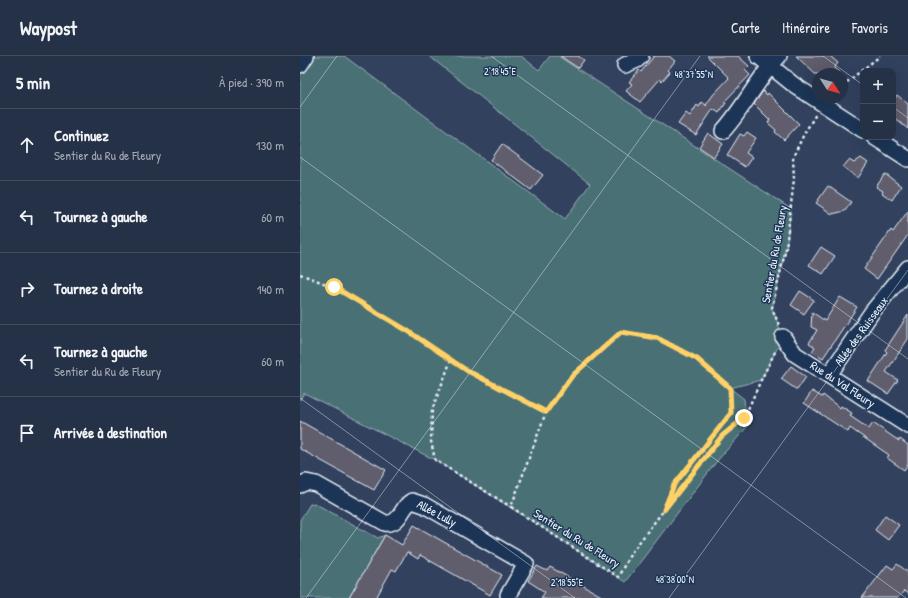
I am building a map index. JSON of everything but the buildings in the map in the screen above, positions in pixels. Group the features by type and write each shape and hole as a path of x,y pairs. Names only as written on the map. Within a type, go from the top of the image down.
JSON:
{"street":[{"path":"300,65 306,56"},
{"path":"625,65 637,60 641,56"},
{"path":"758,56 774,61 812,94"},
{"path":"723,131 733,120 774,61"},
{"path":"823,104 860,128"},
{"path":"879,140 908,159"},
{"name":"Allée des Ruisseaux","path":"829,375 872,312 908,268"},
{"name":"Rue du Val Fleury","path":"783,337 795,354 908,426"},
{"name":"Allée Lully","path":"300,485 306,482 380,525 394,522 399,518 409,502 418,502 526,564 508,595"}],"path":[{"path":"848,81 880,56"},
{"name":"Sentier du Ru de Fleury","path":"511,507 618,577 632,553 722,436 744,418 783,337 772,308 787,242 794,179 793,157 812,120 823,104"},
{"path":"300,274 334,287 408,331 466,370 546,412"},
{"path":"451,360 432,410 431,441 435,460 511,507 546,412 572,376 621,332 657,338 697,359 730,388 731,413 674,485 664,510"}],"green space":[{"path":"306,56 344,56 565,219 590,184 429,56 521,56 539,70 550,56 558,56 791,209 786,248 772,308 783,337 761,380 730,388 744,399 747,427 717,461 625,582 551,533 435,460 304,393 300,400 300,65"},
{"path":"314,503 378,538 385,535 349,598 300,598 300,520 310,504"}],"route":[{"path":"334,287 408,331 466,370 546,412 572,376 621,332 657,338 697,359 730,388 731,413 674,485 664,510 722,436 744,418"}]}
